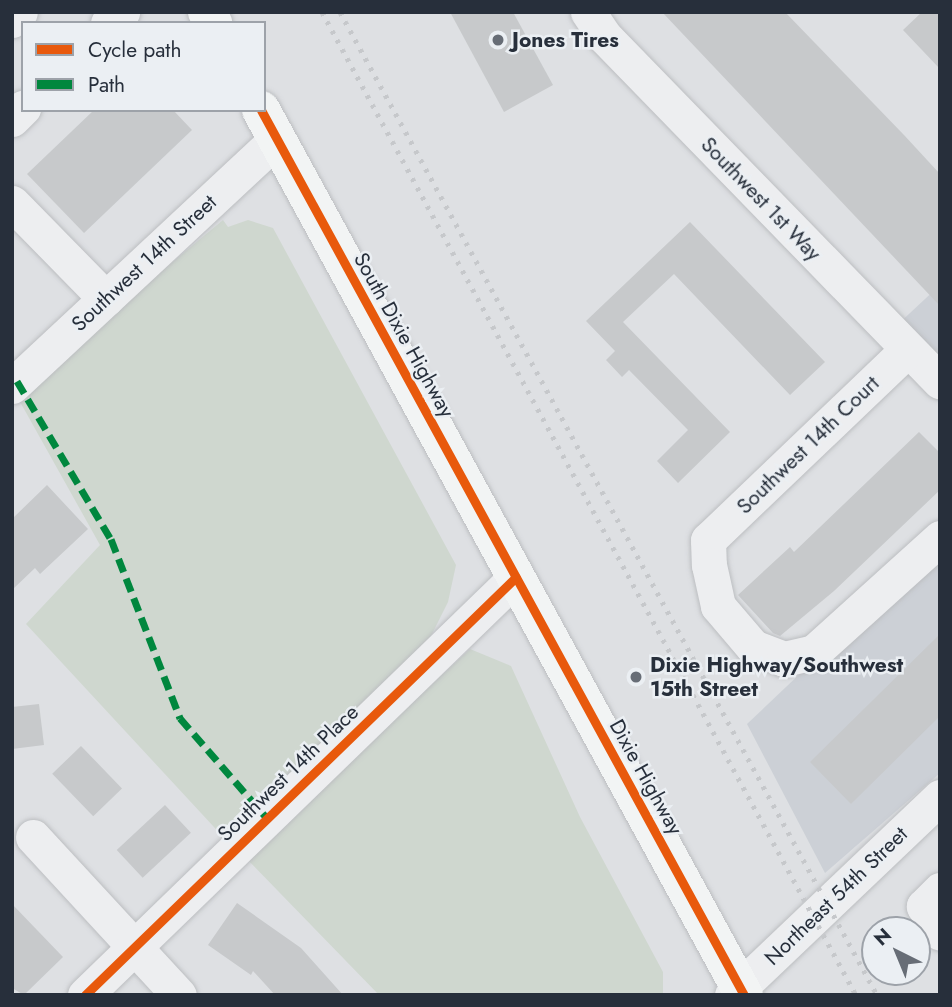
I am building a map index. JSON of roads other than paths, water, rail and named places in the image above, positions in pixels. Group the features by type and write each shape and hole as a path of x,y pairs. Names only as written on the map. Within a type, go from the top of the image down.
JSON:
{"main road":[{"name":"South Dixie Highway","path":"269,125 516,577"},
{"name":"Dixie Highway","path":"516,577 739,992"}],"street":[{"path":"12,20 20,12"},
{"name":"Southwest 1st Way","path":"588,12 604,36 907,350 940,380"},
{"name":"Southwest 14th Street","path":"12,386 106,299 269,125"},
{"path":"12,203 106,299"},
{"name":"Southwest 14th Court","path":"907,350 708,540 718,606 753,647 784,659 814,652 940,538"},
{"name":"Southwest 14th Place","path":"85,995 516,577"},
{"name":"Northeast 54th Street","path":"739,992 940,797"},
{"path":"33,837 179,995"},
{"path":"940,890 924,906 940,933"}],"railway":[{"path":"322,12 856,995"},
{"path":"340,12 877,995"}],"place":[{"name":"Jones Tires","path":"498,40"},
{"name":"Dixie Highway/Southwest 15th Street","path":"636,677"}]}
